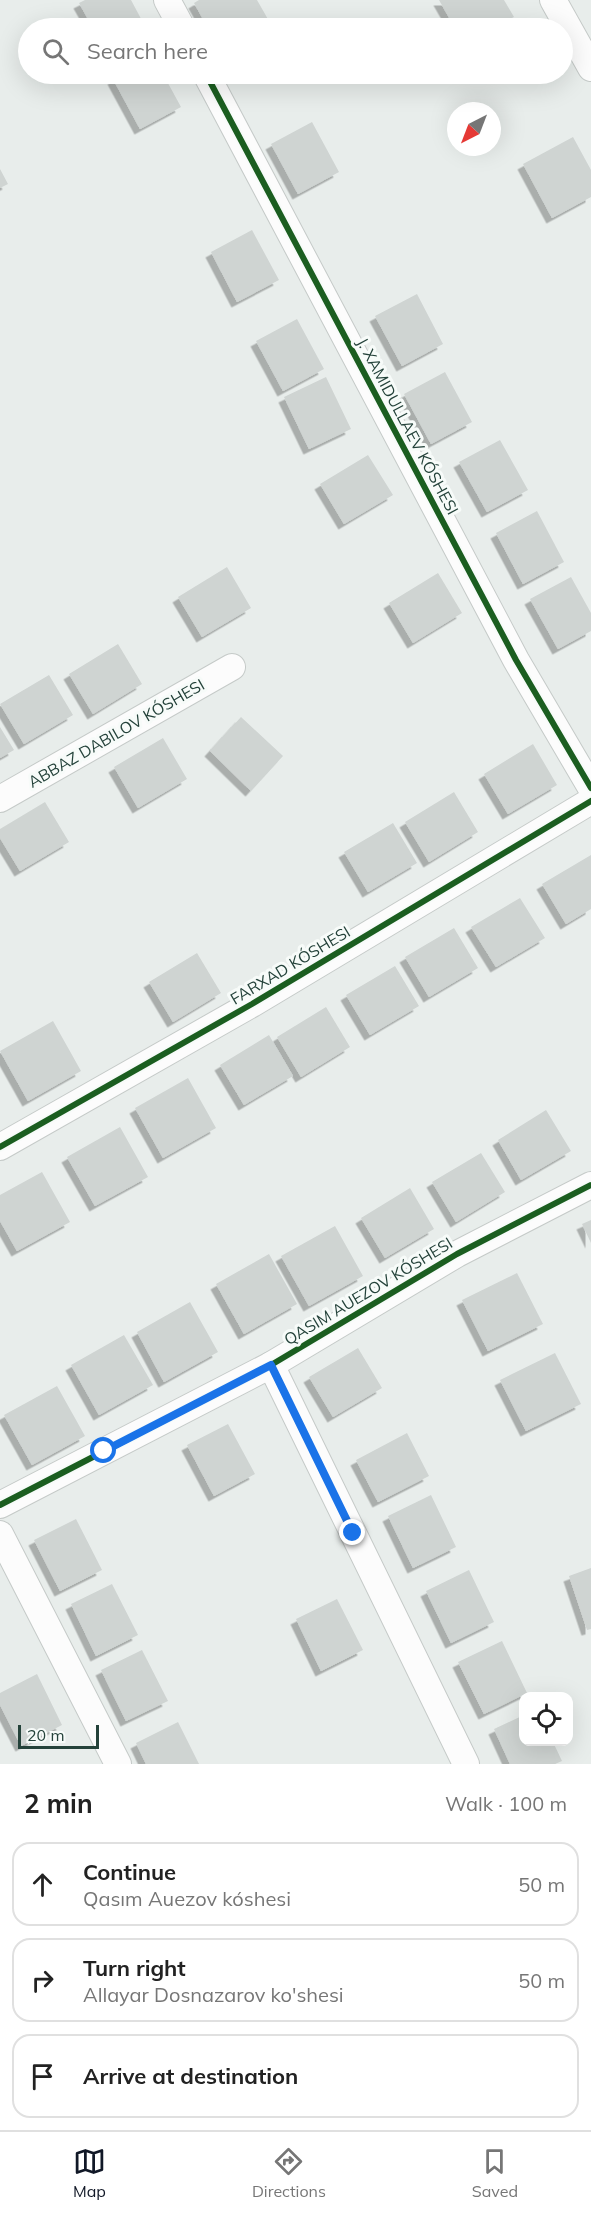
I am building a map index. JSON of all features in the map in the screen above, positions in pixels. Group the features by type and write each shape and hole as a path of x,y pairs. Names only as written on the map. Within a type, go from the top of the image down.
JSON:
{"street":[{"path":"167,0 177,18"},
{"path":"553,0 563,18"},
{"path":"573,36 591,68"},
{"name":"J. XAMIDULLAEV KÓSHESI","path":"211,84 516,660 591,788"},
{"path":"0,799 232,668"},
{"name":"FARXAD KÓSHESI","path":"0,1147 252,1004 591,801"},
{"path":"0,1505 271,1365 457,1254 591,1185"},
{"path":"271,1365 466,1764"},
{"path":"0,1534 118,1764"}],"building":[{"path":"85,0 131,0 141,18 87,18 79,3"},
{"path":"199,0 257,0 267,18 202,18 194,3"},
{"path":"439,0 504,0 514,17 512,18 449,18"},
{"path":"116,84 168,84 181,107 140,129"},
{"path":"312,122 339,172 298,194 271,144"},
{"path":"573,137 591,170 591,197 552,218 523,164"},
{"path":"0,169 8,184 0,188"},
{"path":"252,230 279,280 237,302 211,252"},
{"path":"417,294 443,344 402,366 375,316"},
{"path":"297,319 324,369 283,391 256,341"},
{"path":"445,372 472,422 431,444 404,394"},
{"path":"326,377 351,429 309,449 284,397"},
{"path":"500,440 528,490 487,512 459,462"},
{"path":"368,455 393,495 344,524 320,484"},
{"path":"537,511 564,562 523,584 496,533"},
{"path":"227,567 251,608 202,637 178,597"},
{"path":"438,573 462,613 413,643 389,603"},
{"path":"571,577 591,613 591,631 558,649 530,599"},
{"path":"118,644 142,684 93,714 69,674"},
{"path":"49,675 73,715 24,744 0,704"},
{"path":"241,717 283,756 251,791 210,751"},
{"path":"0,727 14,750 0,758"},
{"path":"163,738 187,779 138,808 114,767"},
{"path":"533,744 557,785 508,814 484,774"},
{"path":"454,792 478,832 429,862 405,822"},
{"path":"45,802 69,842 20,871 0,838 0,829"},
{"path":"393,823 417,863 368,892 344,852"},
{"path":"591,855 591,909 566,924 542,884"},
{"path":"520,898 545,938 496,967 471,927"},
{"path":"454,928 478,968 429,997 405,957"},
{"path":"197,953 221,993 173,1022 149,982"},
{"path":"395,966 419,1006 370,1035 346,995"},
{"path":"326,1007 350,1047 301,1077 277,1037"},
{"path":"53,1021 81,1071 28,1101 0,1051"},
{"path":"269,1035 293,1076 244,1105 220,1065"},
{"path":"188,1078 216,1128 163,1158 135,1108"},
{"path":"546,1110 571,1151 521,1180 498,1140"},
{"path":"120,1127 148,1177 95,1206 67,1157"},
{"path":"481,1153 505,1192 456,1222 432,1182"},
{"path":"42,1172 70,1222 17,1251 0,1221 0,1195"},
{"path":"410,1188 434,1229 385,1258 361,1218"},
{"path":"591,1220 591,1243 582,1224"},
{"path":"335,1226 363,1276 309,1306 281,1256"},
{"path":"269,1254 297,1304 244,1334 216,1284"},
{"path":"517,1273 543,1324 488,1351 462,1300"},
{"path":"190,1302 218,1352 164,1382 137,1332"},
{"path":"124,1335 153,1385 99,1415 71,1365"},
{"path":"358,1348 382,1388 333,1417 309,1377"},
{"path":"555,1353 581,1404 526,1431 500,1380"},
{"path":"57,1386 85,1436 32,1465 4,1415"},
{"path":"228,1424 255,1474 214,1496 187,1445"},
{"path":"407,1433 429,1476 378,1502 356,1460"},
{"path":"431,1495 456,1547 413,1568 388,1516"},
{"path":"76,1519 102,1570 60,1591 34,1540"},
{"path":"591,1568 591,1629 587,1630 569,1576"},
{"path":"469,1570 494,1622 451,1643 426,1591"},
{"path":"112,1584 138,1635 96,1656 71,1604"},
{"path":"337,1599 363,1650 321,1671 296,1619"},
{"path":"502,1641 527,1692 519,1692 519,1697 484,1714 458,1662"},
{"path":"142,1650 168,1701 126,1721 101,1670"},
{"path":"37,1674 62,1725 21,1746 0,1705 0,1693"},
{"path":"519,1717 519,1746 555,1746 562,1761 555,1764 510,1764 494,1729"},
{"path":"178,1722 199,1764 146,1764 136,1743"}],"cycle path":[{"path":"211,84 516,660 591,788"},
{"path":"0,1147 252,1004 591,801"},
{"name":"QASIM AUEZOV KÓSHESI","path":"0,1505 271,1365 457,1254 591,1185"}],"route":[{"path":"104,1451 271,1365 353,1533"}]}
